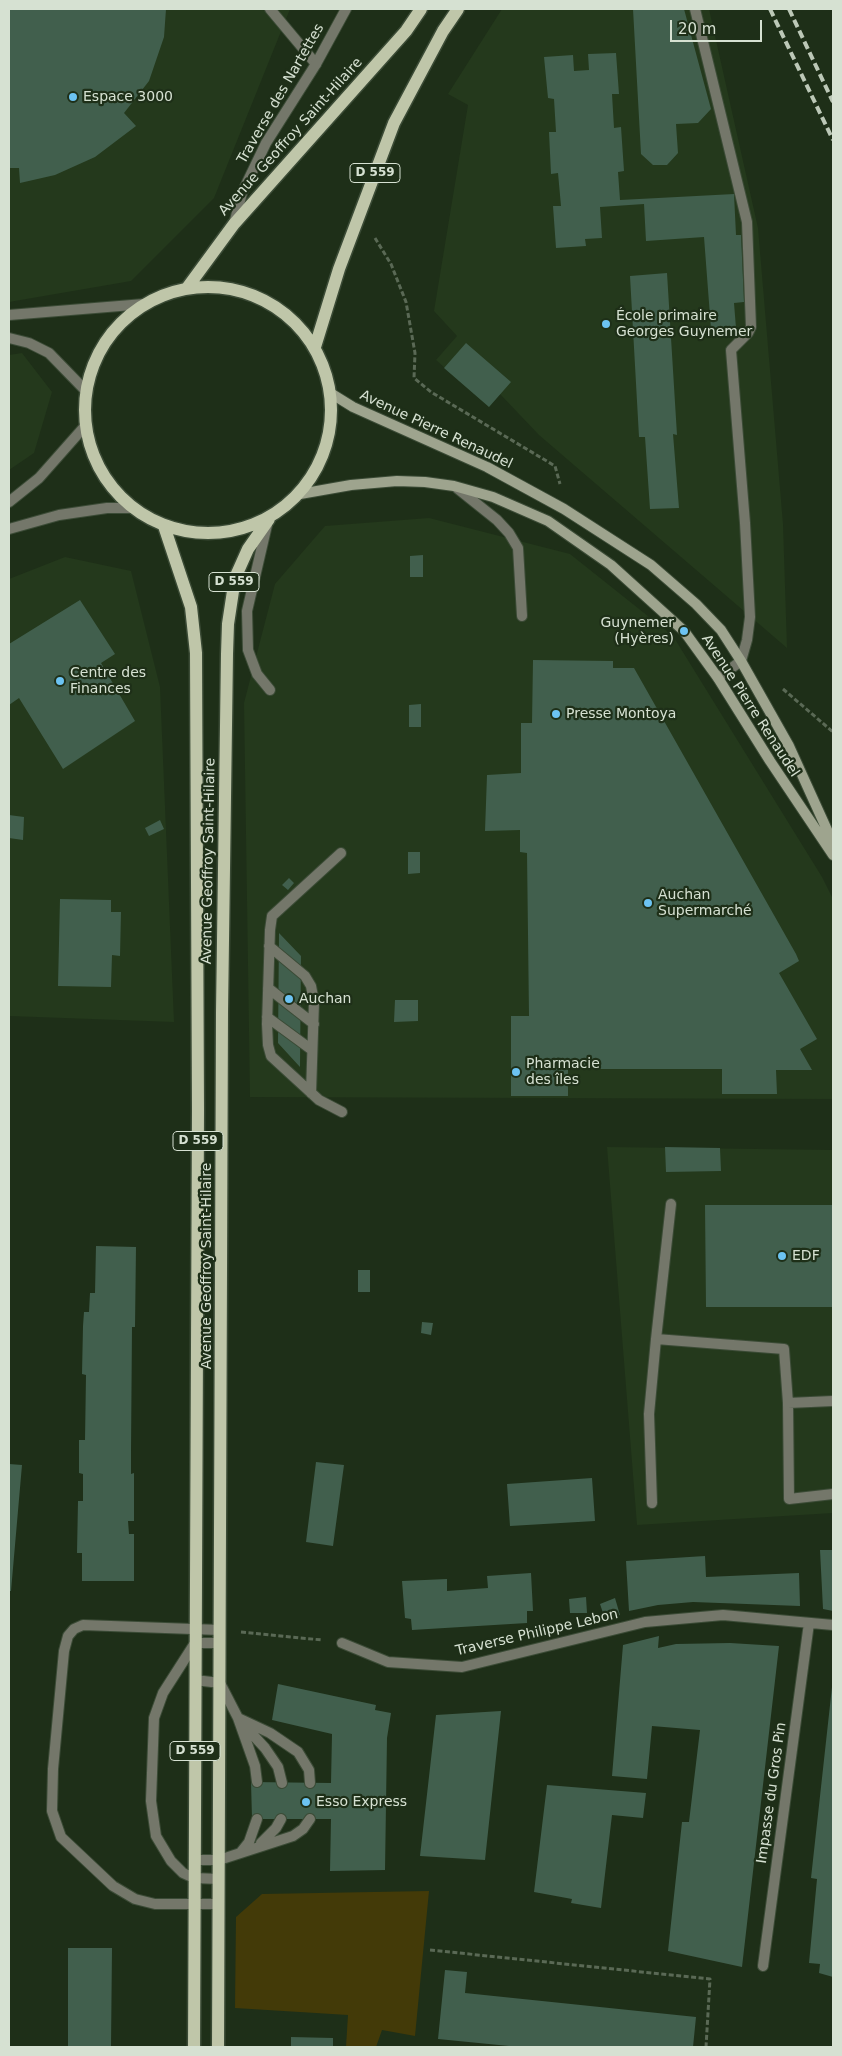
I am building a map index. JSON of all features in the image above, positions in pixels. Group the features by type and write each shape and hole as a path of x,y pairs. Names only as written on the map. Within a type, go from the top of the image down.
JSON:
{"main road":[{"name":"Avenue Geoffroy Saint-Hilaire","path":"187,288 234,224 406,30 421,9"},
{"name":"D 559","path":"315,347 339,268 394,123 443,31 458,9"},
{"path":"187,288 224,288 260,298 292,318 315,347 326,370 332,394 331,430 320,464 300,494 269,519 235,531 199,534 164,526 131,508 108,485 97,464 85,426 86,390 96,356 116,326 144,304 165,294 187,288"},
{"name":"Avenue Geoffroy Saint-Hilaire","path":"218,2047 222,1012 228,631 235,578 248,549 269,519"},
{"name":"Avenue Geoffroy Saint-Hilaire","path":"164,526 191,607 196,653 198,1100 194,2047"}],"street":[{"path":"270,9 316,64"},
{"path":"694,9 746,222 751,327 748,333 731,350 745,524 750,616 747,640 741,661 718,678"},
{"name":"Traverse des Nartettes","path":"234,224 242,193 266,143 316,64 344,11"},
{"path":"9,315 144,304"},
{"path":"9,338 29,343 49,353 86,390"},
{"name":"Avenue Pierre Renaudel","path":"332,394 353,407 487,467 564,509 652,565 696,604 721,630 790,746 833,843"},
{"path":"9,502 39,478 85,426"},
{"name":"Avenue Pierre Renaudel","path":"300,494 351,485 397,481 454,486 493,496 548,520 611,564 684,631 718,678 770,761 833,855"},
{"path":"454,486 497,520 509,533 518,548 522,616"},
{"path":"9,529 58,515 107,508 131,508"},
{"path":"269,519 254,580 248,621 248,650 257,674 270,690"},
{"path":"341,853 272,916 269,946 267,1017 268,1045 272,1056 311,1093 342,1112"},
{"path":"269,946 305,976 311,986 314,1002 311,1093"},
{"path":"268,988 314,1024"},
{"path":"267,1017 312,1050"},
{"path":"652,1503 649,1414 671,1204"},
{"path":"656,1340 784,1349 788,1403 789,1499 833,1494"},
{"path":"788,1403 833,1401"},
{"name":"Traverse Philippe Lebon","path":"342,1643 388,1662 462,1667 645,1622 723,1614 833,1625"},
{"name":"Impasse du Gros Pin","path":"762,1966 809,1623"},
{"path":"219,1904 155,1904 135,1899 113,1886 61,1837 52,1811 53,1769 64,1651 68,1636 74,1629 83,1625 195,1629 220,1637"},
{"path":"219,1879 194,1878 183,1873 171,1861 156,1836 151,1801 154,1718 163,1693 195,1643 220,1637"},
{"path":"195,1680 220,1683 238,1718 255,1766 257,1782"},
{"path":"238,1718 265,1748 278,1767 282,1783"},
{"path":"238,1718 270,1733 298,1752 309,1770 310,1783"},
{"path":"240,1853 249,1842 257,1819"},
{"path":"257,1847 268,1838 281,1819"},
{"path":"195,1860 219,1860 293,1836 303,1830 310,1819"}],"path":[{"path":"370,231 391,264 406,302 415,353 414,378 431,392 556,466 563,493"},
{"path":"781,686 833,732"},
{"path":"220,1637 342,1643"},
{"path":"430,1950 710,1979 706,2047"}],"shaded area":[{"path":"9,9 290,9 214,198 131,281 9,302"},
{"name":"École primaire Georges Guynemer","path":"502,9 709,9 758,228 783,524 787,648 539,435 500,394 489,407 436,360 457,336 434,311 468,105 448,94"},
{"path":"22,353 52,392 34,453 9,470 9,355"},
{"path":"429,518 570,554 673,636 822,877 833,899 833,1099 250,1097 244,703 275,584 325,526"},
{"path":"65,557 131,571 160,687 174,1022 9,1016 9,579"},
{"path":"607,1147 833,1150 833,1513 637,1525"},
{"path":"429,1891 415,2036 382,2030 376,2047 346,2047 348,2015 235,2008 236,1917 262,1894"}],"building":[{"name":"Espace 3000","path":"9,9 166,9 164,37 149,81 124,113 136,126 95,157 55,175 20,183 19,168 9,168"},
{"path":"633,9 684,9 711,109 698,123 676,124 678,153 667,165 653,165 641,154"},
{"path":"616,53 619,94 612,94 614,128 621,127 624,171 618,172 620,200 734,194 736,235 741,235 744,302 734,303 736,328 711,329 704,237 646,241 644,204 600,207 602,238 585,239 586,246 556,248 553,206 561,206 558,173 551,174 549,132 556,132 554,99 548,98 544,57 573,55 574,71 589,70 588,54"},
{"path":"667,273 677,435 673,434 679,508 650,509 645,437 639,437 630,276"},
{"path":"466,343 511,382 489,407 444,368"},
{"path":"423,555 423,577 410,577 410,556"},
{"name":"Centre des Finances","path":"80,600 115,654 101,663 135,721 63,769 19,698 9,705 9,644"},
{"name":"Auchan Supermarché","path":"533,660 613,661 613,668 634,668 796,954 799,961 779,973 817,1039 800,1049 812,1070 776,1070 777,1094 722,1094 722,1069 568,1069 568,1096 511,1096 511,1016 529,1016 527,853 520,852 520,830 485,831 487,775 521,773 521,723 532,723"},
{"path":"421,704 421,727 409,727 409,705"},
{"path":"9,815 24,817 23,840 9,838"},
{"path":"160,820 164,829 149,836 145,828"},
{"path":"408,852 420,852 420,873 408,874"},
{"path":"289,878 294,883 288,890 282,885"},
{"path":"60,899 111,900 111,912 121,912 120,956 112,955 111,987 58,986"},
{"name":"Auchan","path":"279,933 301,956 300,1067 278,1043"},
{"path":"395,1000 418,1000 418,1021 394,1022"},
{"path":"665,1147 720,1148 721,1171 666,1172"},
{"name":"EDF","path":"705,1205 833,1205 833,1307 706,1307"},
{"path":"96,1246 136,1247 135,1327 132,1327 131,1451 131,1474 134,1473 134,1521 128,1521 129,1534 134,1534 134,1581 82,1581 82,1553 77,1553 78,1501 83,1501 83,1474 79,1473 79,1440 85,1440 86,1375 82,1374 83,1326 84,1312 89,1312 90,1293 95,1293"},
{"path":"358,1270 370,1270 370,1292 358,1292"},
{"path":"422,1322 433,1323 431,1335 421,1333"},
{"path":"316,1462 344,1465 333,1546 306,1542"},
{"path":"9,1464 22,1465 11,1591 9,1591"},
{"path":"592,1478 595,1521 510,1526 507,1484"},
{"path":"820,1550 833,1550 833,1611 823,1609"},
{"path":"705,1556 706,1577 799,1573 800,1606 693,1602 658,1605 629,1611 626,1561"},
{"path":"531,1573 533,1611 527,1611 527,1623 412,1630 411,1619 405,1618 402,1581 447,1579 447,1591 488,1588 487,1576"},
{"path":"586,1597 587,1613 570,1613 569,1599"},
{"path":"615,1598 620,1615 605,1619 600,1604"},
{"path":"659,1636 658,1648 676,1644 730,1643 779,1646 742,1967 668,1951 682,1822 689,1822 700,1730 652,1726 647,1779 612,1776 623,1645"},
{"path":"278,1684 376,1705 375,1710 391,1713 387,1738 385,1870 330,1871 331,1819 252,1819 251,1782 331,1783 332,1734 272,1720"},
{"path":"832,1687 833,1977 819,1973 820,1964 809,1963 817,1879 811,1878"},
{"path":"501,1711 485,1860 420,1856 436,1715"},
{"path":"547,1785 646,1793 643,1818 612,1815 601,1908 571,1903 572,1899 534,1892"},
{"path":"68,1948 112,1948 111,2047 68,2047"},
{"path":"445,1970 467,1972 465,1993 696,2017 693,2047 519,2047 438,2039"},
{"path":"291,2037 333,2038 333,2047 291,2047"}],"railway":[{"path":"770,9 833,140"},
{"path":"789,9 833,102"}],"place":[{"name":"Espace 3000","path":"73,97"},
{"name":"École primaire Georges Guynemer","path":"606,324"},
{"name":"Guynemer (Hyères)","path":"684,631"},
{"name":"Centre des Finances","path":"60,681"},
{"name":"Presse Montoya","path":"556,714"},
{"name":"Auchan Supermarché","path":"648,903"},
{"name":"Auchan","path":"289,999"},
{"name":"Pharmacie des îles","path":"516,1072"},
{"name":"EDF","path":"782,1256"},
{"name":"Esso Express","path":"306,1802"}]}
